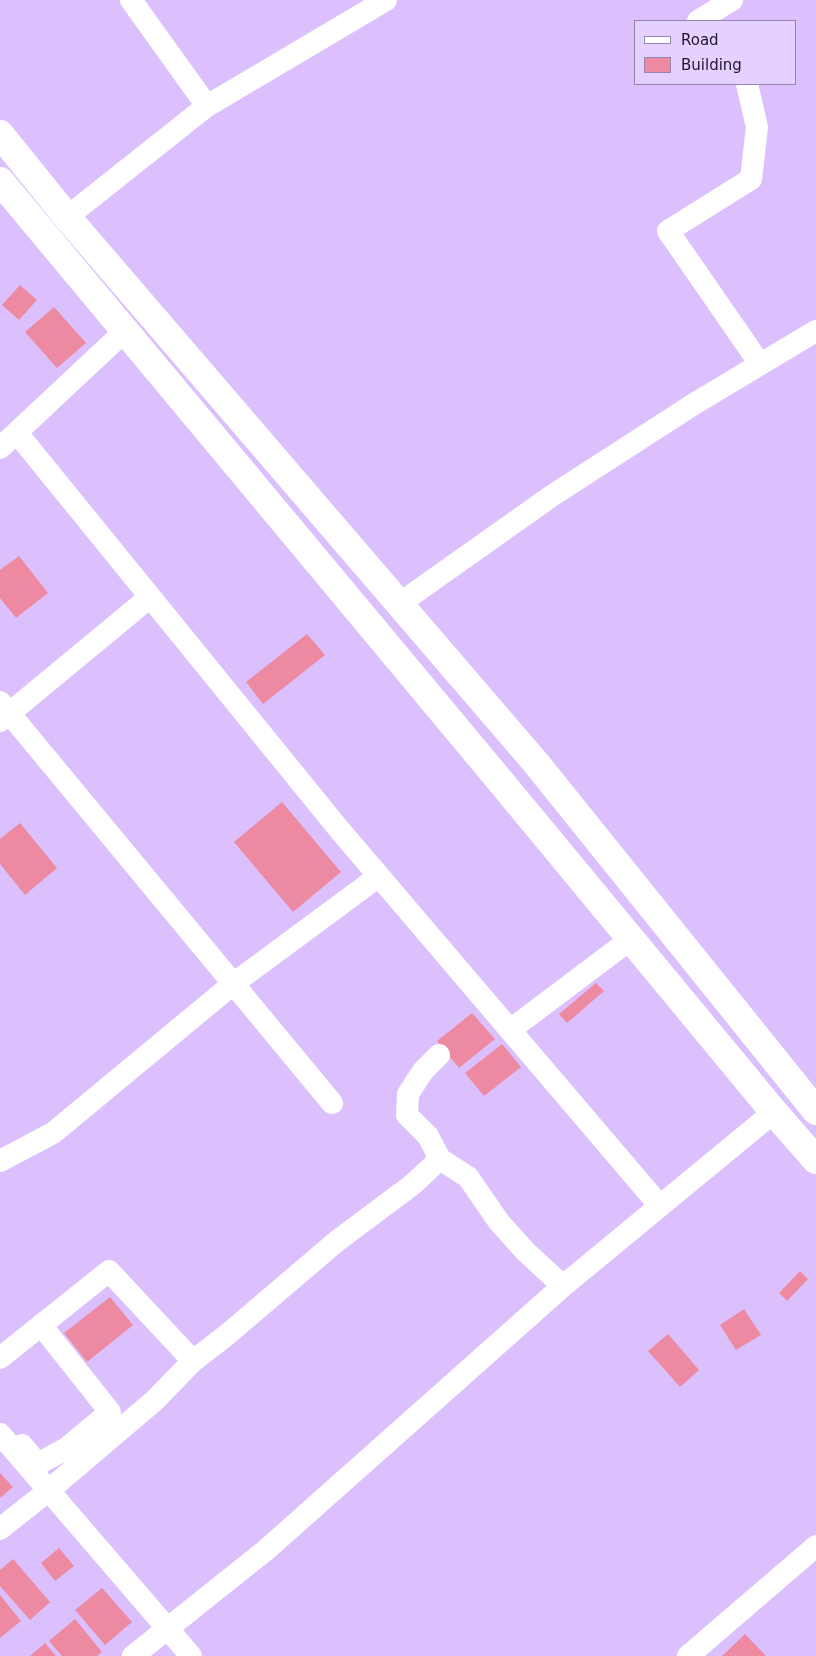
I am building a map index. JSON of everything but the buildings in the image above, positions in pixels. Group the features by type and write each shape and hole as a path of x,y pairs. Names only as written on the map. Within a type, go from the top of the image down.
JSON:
{"main road":[{"path":"0,134 67,217 536,763 816,1111"},
{"path":"0,181 774,1112 816,1160"}],"street":[{"path":"131,0 207,106"},
{"path":"67,217 207,106 386,0"},
{"path":"700,20 732,0"},
{"path":"747,85 757,127 751,179 668,231 760,364"},
{"path":"0,448 125,331"},
{"path":"399,604 553,495 694,404 816,331"},
{"path":"17,433 338,828 660,1206"},
{"path":"150,597 3,712 332,1103"},
{"path":"0,1160 53,1133 233,984 379,876"},
{"path":"510,1030 631,939"},
{"path":"439,1055 423,1071 408,1094 407,1115 428,1136 440,1159 468,1177 499,1222 563,1286"},
{"path":"134,1656 266,1550 563,1286 774,1112"},
{"path":"0,1529 154,1401 193,1361 228,1334 337,1241 412,1185 440,1159"},
{"path":"0,1358 109,1271 193,1361"},
{"path":"0,1419 38,1464 67,1448 110,1412 41,1325"},
{"path":"0,1434 191,1656"},
{"path":"688,1656 816,1546"}]}
